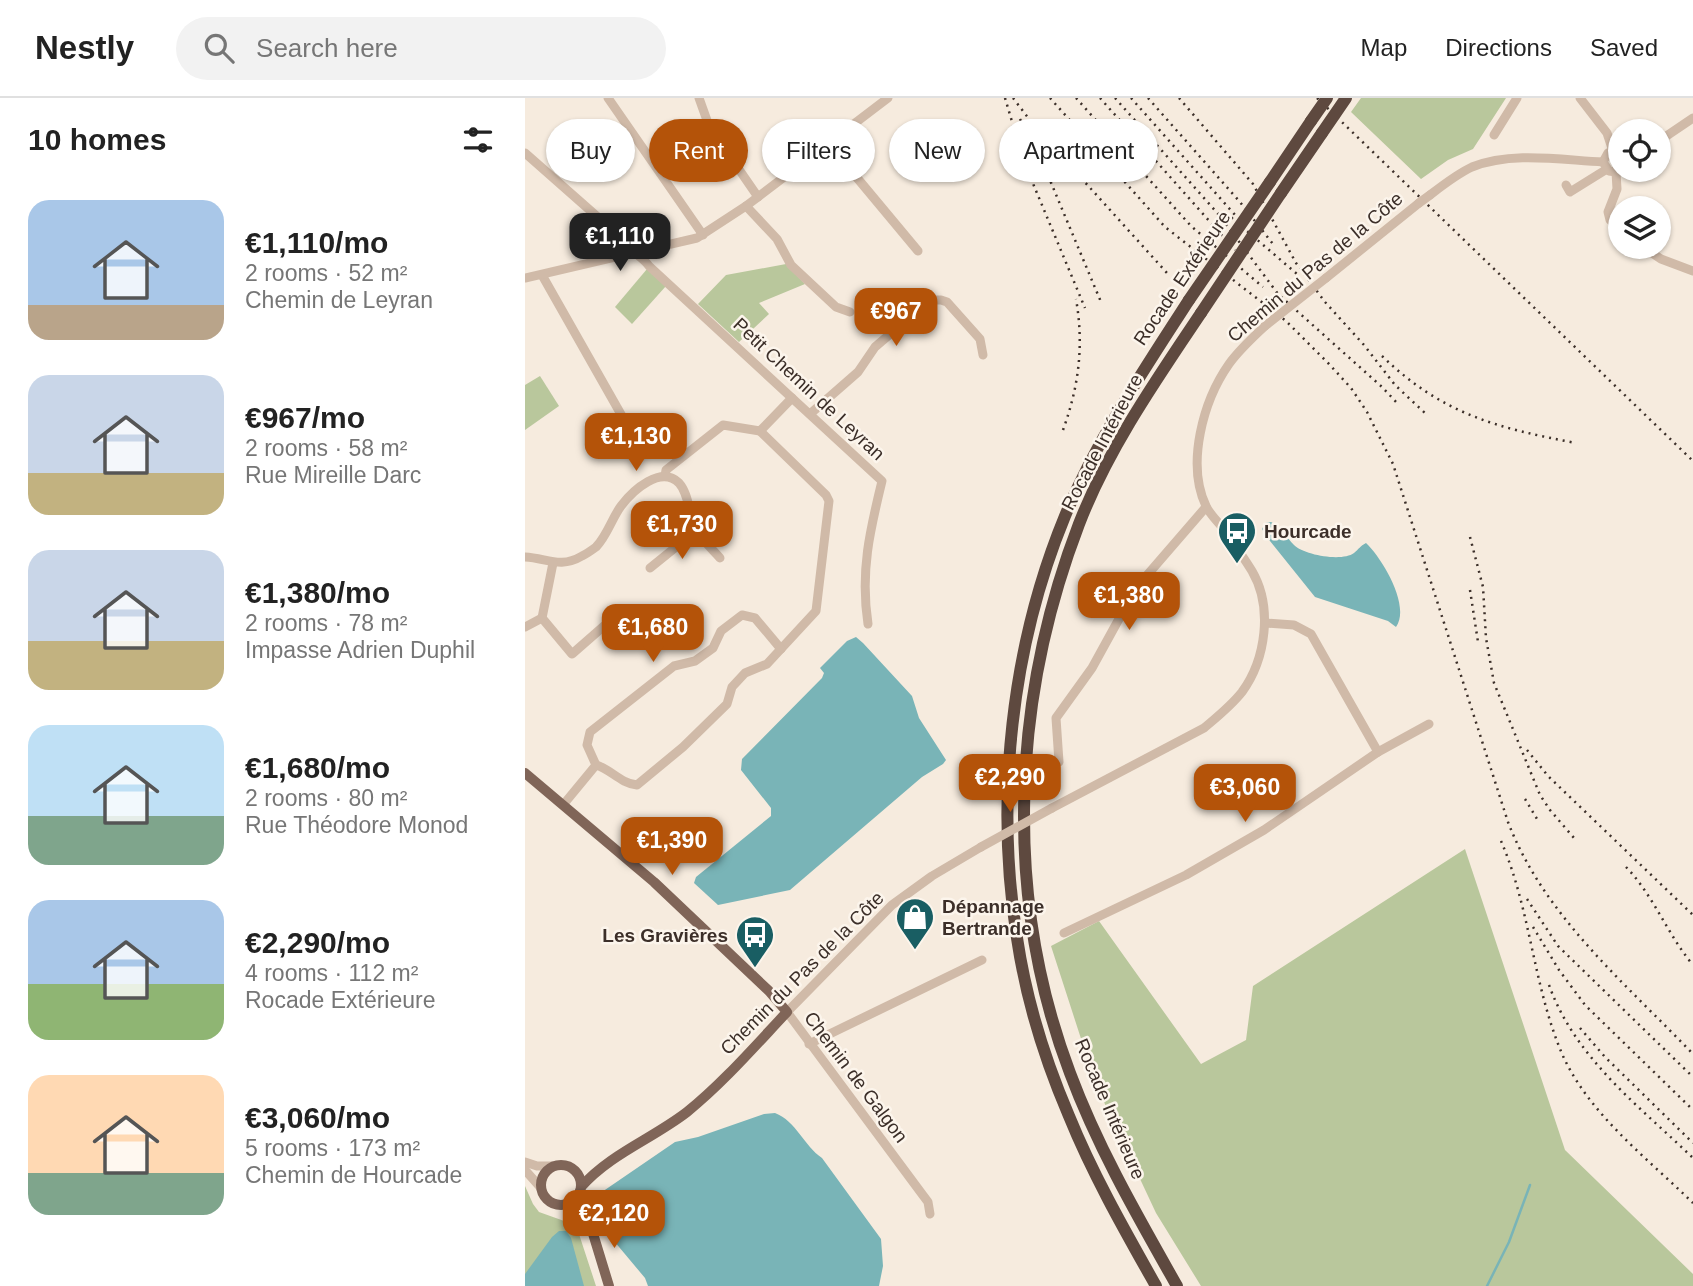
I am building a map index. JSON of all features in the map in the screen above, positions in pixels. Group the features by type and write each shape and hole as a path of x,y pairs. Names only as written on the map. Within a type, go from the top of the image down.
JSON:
{"highway":[{"name":"Rocade Extérieure","path":"1156,1286 1107,1197 1069,1119 1035,1019 1017,942 1007,804 1020,671 1038,597 1065,517 1094,454 1189,300 1327,98"},
{"name":"Rocade Intérieure","path":"1177,1286 1140,1222 1087,1114 1070,1073 1051,1014 1034,939 1028,894 1023,807 1025,750 1036,676 1052,602 1080,522 1108,462 1153,385 1346,98"}],"main road":[{"name":"Chemin de Galgon","path":"525,773 654,881 769,991 787,1012"},
{"name":"Chemin du Pas de la Côte","path":"572,1168 605,1163 687,1112 787,1012"},
{"name":"Chemin du Pas de la Côte","path":"580,1189 605,1163"},
{"path":"589,1224 577,1212 547,1200 541,1188 543,1175 552,1167 561,1164 572,1168 580,1178 580,1189 589,1224 609,1286"},
{"path":"560,1205 574,1200 580,1189"}],"street":[{"path":"608,98 703,235"},
{"path":"699,98 709,126 758,197"},
{"path":"860,119 888,98"},
{"path":"1494,135 1517,98"},
{"path":"1580,98 1608,135"},
{"path":"1671,133 1693,118"},
{"name":"Petit Chemin de Leyran","path":"525,153 637,253 882,481 865,554 868,624"},
{"name":"Chemin du Pas de la Côte","path":"787,1012 893,905 932,876 1052,808 1203,728 1225,710 1243,690 1259,656 1265,623 1261,597 1253,572 1206,507 1198,475 1200,442 1208,404 1229,364 1243,347 1265,326 1412,208 1465,171 1492,161 1520,159 1608,168"},
{"path":"1566,185 1570,192 1608,170"},
{"path":"525,278 703,235 777,182"},
{"path":"860,182 918,251"},
{"path":"746,206 778,239 791,265 836,307 850,312"},
{"path":"1661,259 1693,271"},
{"path":"542,275 635,439"},
{"path":"810,414 858,372 875,347 930,300 947,303 980,339 983,355"},
{"path":"760,431 792,398"},
{"path":"665,476 666,470 723,425 760,431 829,501 815,611 781,649 767,664 745,673 732,687 727,704 683,747 637,785 624,783 608,769 596,765 587,745 590,732 674,666 695,661 713,648 721,631 742,615 755,618 781,649"},
{"path":"525,556 553,563 570,562 596,547 622,505 652,480 665,476 672,478 682,487 697,530 720,558"},
{"path":"1059,762 1056,718 1092,668 1136,588 1206,507"},
{"path":"650,568 697,530"},
{"path":"525,627 541,618 553,563"},
{"path":"541,618 572,654 612,619 619,618"},
{"path":"1265,623 1294,625 1311,634 1378,752"},
{"path":"1064,933 1186,875 1254,836 1378,752 1429,724"},
{"path":"563,805 596,765"},
{"path":"809,1044 982,960"},
{"name":"Chemin de Galgon","path":"787,1012 928,1202 930,1214"},
{"path":"525,1162 537,1167 552,1167"},
{"path":"525,1170 541,1188"}],"green space":[{"path":"1361,98 1506,98 1473,149 1448,160 1421,179 1351,112"},
{"path":"786,264 805,284 759,303 769,314 739,342 698,304 726,275"},
{"path":"647,269 666,286 632,324 615,307"},
{"path":"540,376 559,406 525,430 525,385"},
{"path":"1465,849 1565,1150 1693,1274 1693,1286 1201,1286 1156,1213 1096,1085 1051,946 1099,921 1201,1064 1246,1040 1253,986"},
{"path":"525,1186 539,1212 567,1222 578,1231 596,1286 525,1286"}],"water":[{"path":"1271,522 1299,549 1314,554 1348,556 1366,543 1380,559 1393,583 1400,607 1400,618 1396,627 1388,621 1315,597 1266,536 1262,529 1265,523"},
{"path":"856,637 912,696 919,718 946,760 922,777 790,890 718,905 694,883 696,877 771,816 771,808 741,770 742,759 822,678 824,673 820,668 847,641"},
{"path":"775,1113 789,1122 822,1158 881,1239 883,1266 879,1286 648,1286 645,1278 614,1241 598,1200 599,1194 675,1142 698,1137 764,1114"},
{"path":"559,1231 566,1231 571,1238 584,1286 525,1286 525,1274"}],"waterway":[{"path":"1487,1286 1509,1242 1530,1185"}],"railway":[{"path":"1005,98 1024,162 1085,308"},
{"path":"1013,98 1036,128 1167,273"},
{"path":"1050,98 1165,227 1286,321 1351,388 1367,412 1393,464 1508,822 1523,856 1564,918 1614,974 1693,1054"},
{"path":"1076,98 1191,226 1263,287"},
{"path":"1100,98 1235,250"},
{"path":"1115,98 1220,216 1278,294 1399,405"},
{"path":"1131,98 1236,216"},
{"path":"1148,98 1240,202 1273,244"},
{"path":"1179,98 1253,184 1296,263 1325,302 1395,385 1426,414"},
{"path":"1317,98 1693,461"},
{"path":"1051,182 1101,302"},
{"path":"1226,213 1297,274"},
{"path":"1063,430 1079,365 1080,333 1076,299"},
{"path":"1382,356 1427,392 1472,416 1521,431 1576,443"},
{"path":"1470,537 1483,587 1486,638 1494,683 1540,795 1574,838"},
{"path":"1470,590 1478,642"},
{"path":"1527,750 1548,776 1693,915"},
{"path":"1525,799 1537,819"},
{"path":"1501,841 1519,894 1553,1030 1574,1077 1604,1117 1693,1203"},
{"path":"1626,867 1645,890 1675,941 1693,965"},
{"path":"1527,899 1558,946 1693,1077"},
{"path":"1533,927 1559,970 1585,1005 1693,1110"},
{"path":"1549,985 1560,1011 1592,1058 1631,1100 1693,1158"},
{"path":"1580,1028 1605,1057 1693,1143"}],"place":[{"name":"Hourcade","path":"1237,565"},
{"name":"Dépannage Bertrande","path":"915,951"},
{"name":"Les Gravières","path":"755,969"}]}
